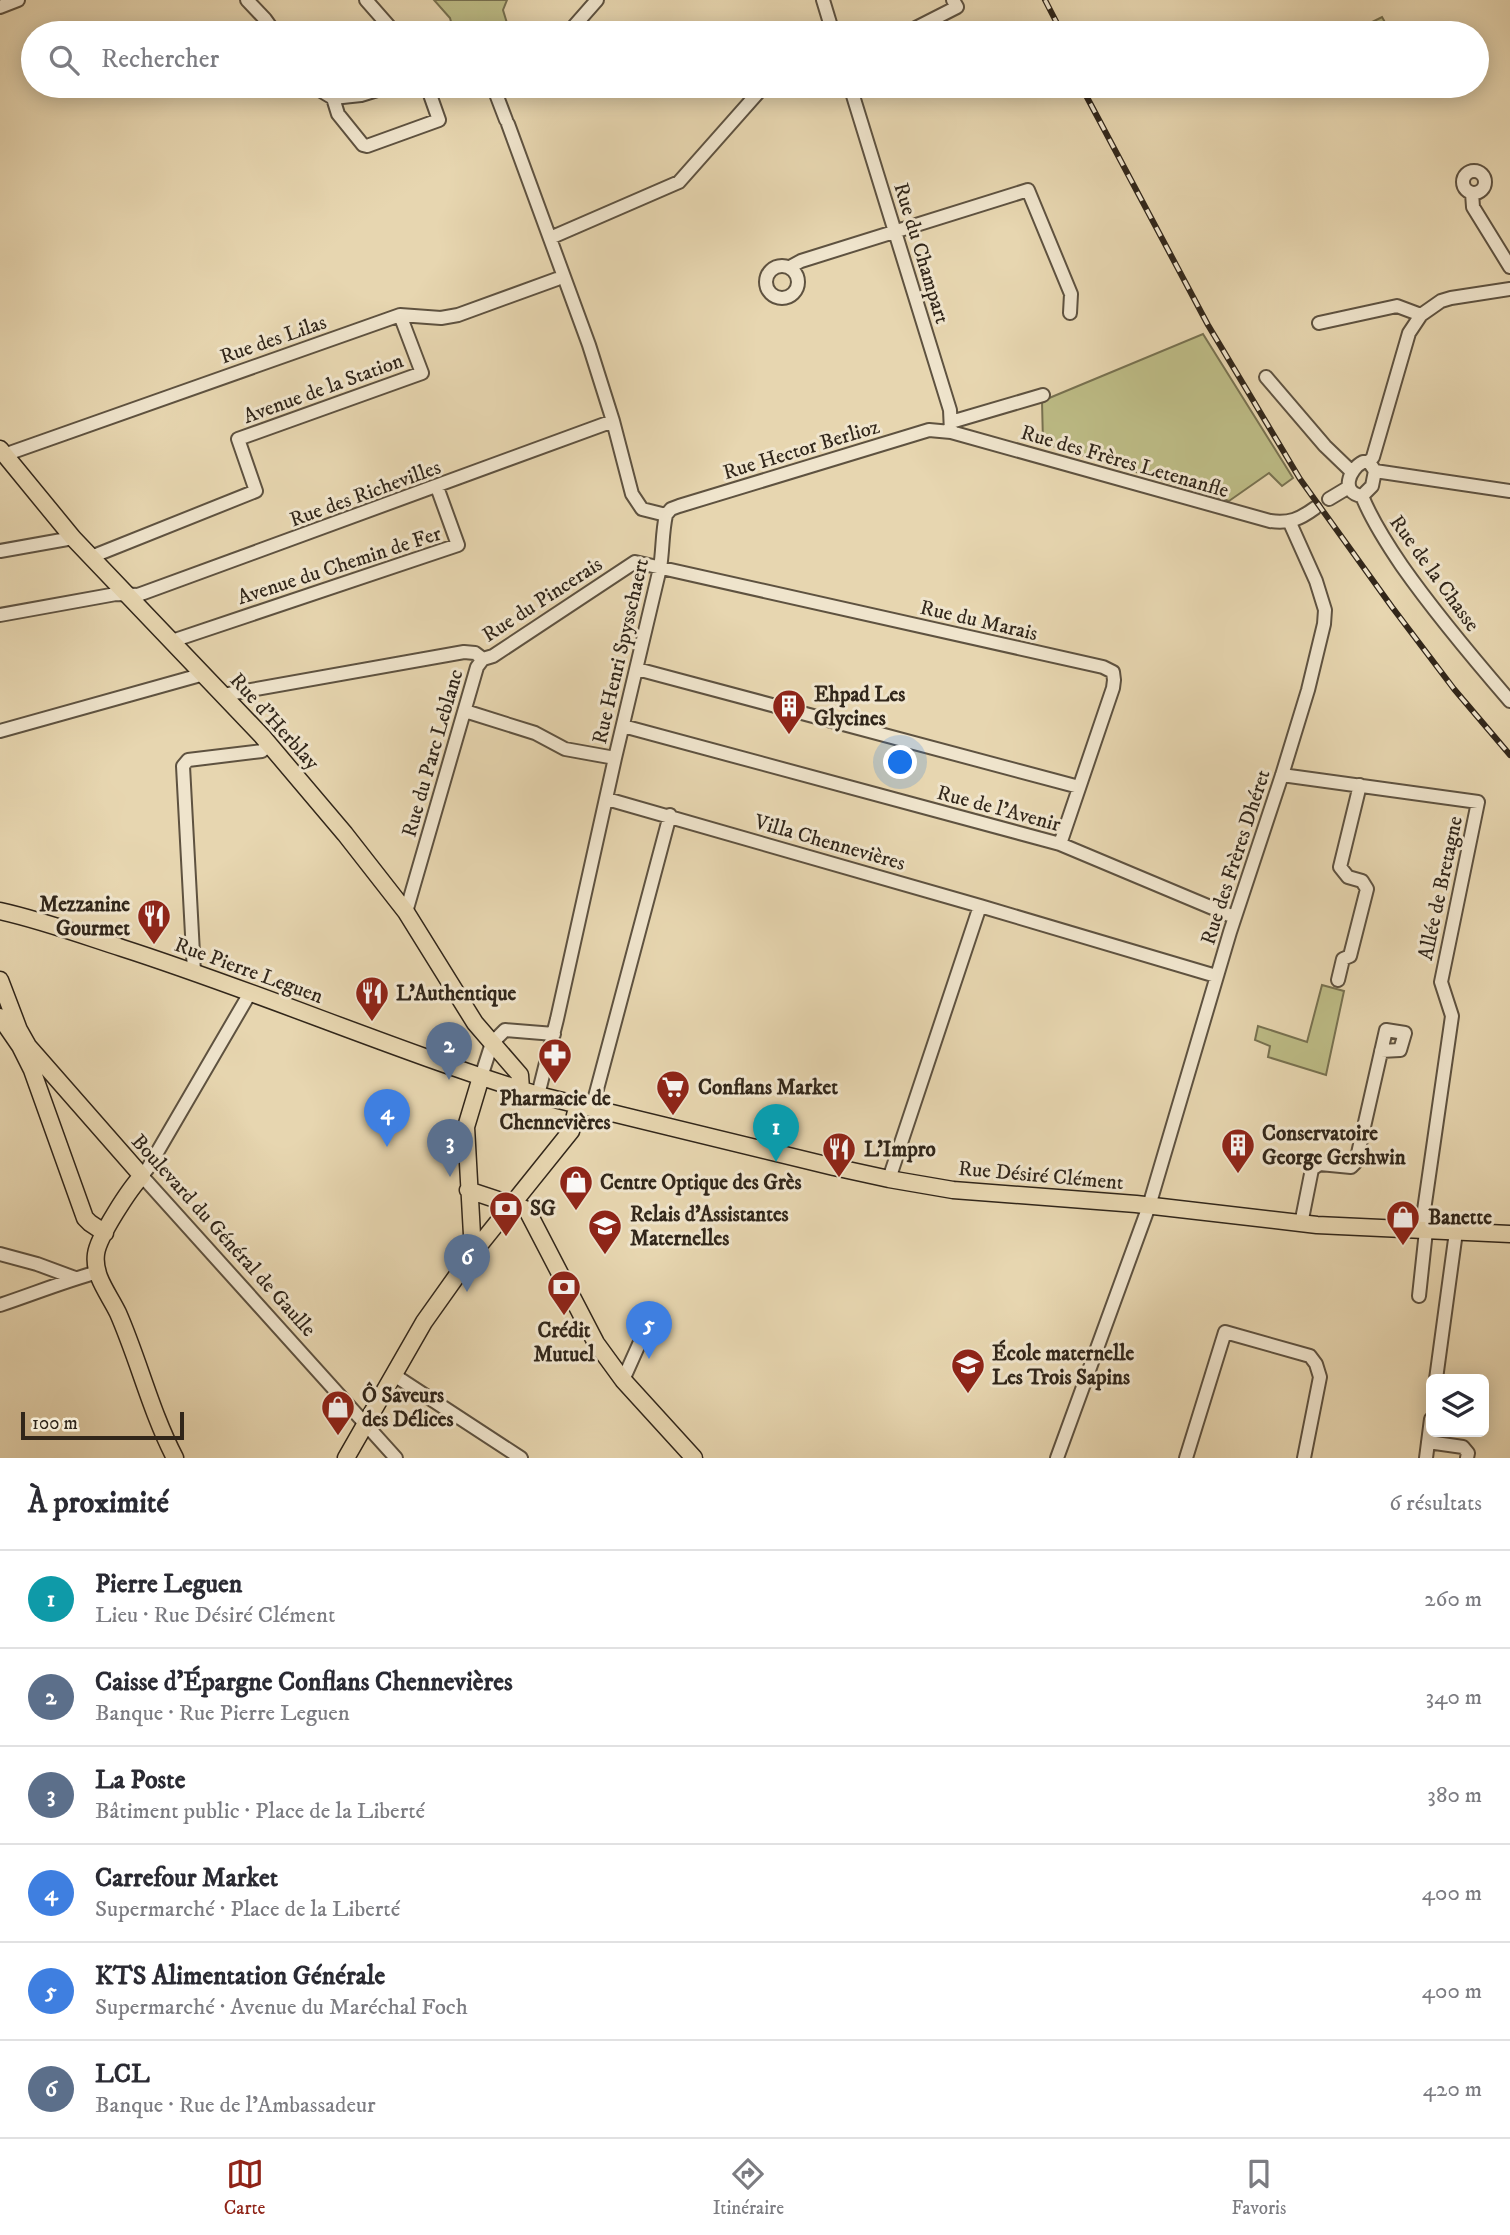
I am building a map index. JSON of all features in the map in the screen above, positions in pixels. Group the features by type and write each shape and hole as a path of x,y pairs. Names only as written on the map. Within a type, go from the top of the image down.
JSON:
{"main road":[{"name":"Rue d'Herblay","path":"3,456 73,538 269,743 345,834 406,912 475,1023 520,1075 521,1089"},
{"name":"Rue Pierre Leguen","path":"0,911 194,972 481,1077 538,1094"},
{"path":"1,989 22,1042"},
{"name":"Boulevard du Général de Gaulle","path":"0,1017 22,1042 38,1067 142,1175"},
{"path":"38,1067 85,1218 105,1233"},
{"path":"473,1253 466,1127 481,1077"},
{"name":"Rue Désiré Clément","path":"538,1094 889,1179 953,1190 1049,1196 1301,1224 1510,1234"},
{"path":"346,1458 424,1322 473,1253 571,1131 585,1106"},
{"path":"142,1175 130,1189 97,1250 98,1272 118,1313 160,1429 175,1458"},
{"path":"468,1190 528,1212 592,1336 623,1381 694,1458"}],"street":[{"path":"0,7 18,0"},
{"path":"247,0 266,21"},
{"path":"366,0 384,21"},
{"path":"579,21 597,0"},
{"path":"823,0 829,21"},
{"path":"926,21 955,3"},
{"path":"333,98 338,114 363,145 368,146 439,120 431,98"},
{"path":"498,98 550,238 613,421 632,494 642,509 666,515"},
{"path":"550,238 679,182 753,98"},
{"name":"Rue du Champart","path":"854,98 950,410 951,427"},
{"path":"790,267 801,261 1028,190 1071,294 1070,313"},
{"path":"1472,193 1473,207 1510,267"},
{"name":"Rue des Lilas","path":"3,456 400,315 441,318 458,315 557,279"},
{"path":"1510,289 1451,298 1421,314 1409,333 1373,457 1372,466 1372,486 1362,496 1356,495 1349,487 1352,472 1358,464 1372,466 1510,491"},
{"path":"1319,323 1397,306 1421,314"},
{"name":"Avenue de la Station","path":"92,557 256,491 238,439 422,373 400,315"},
{"path":"1266,377 1325,446 1352,472"},
{"name":"Rue Hector Berlioz","path":"666,515 679,506 929,430 951,427 1043,395"},
{"name":"Rue des Richevilles","path":"0,615 116,594 138,595 613,421"},
{"name":"Rue des Frères Letenanfle","path":"951,427 1269,521 1290,523"},
{"name":"Avenue du Chemin de Fer","path":"172,640 458,545 437,487"},
{"path":"1329,499 1349,487"},
{"name":"Rue de la Chasse","path":"1362,496 1384,540 1409,576 1510,701"},
{"path":"1290,523 1315,508"},
{"name":"Rue Henri Spysschaert","path":"538,1094 660,568 662,530 666,515"},
{"name":"Rue des Frères Dhéret","path":"1057,1458 1149,1206 1234,917 1308,690 1325,610 1316,581 1290,523"},
{"path":"0,551 73,538"},
{"name":"Rue du Pincerais","path":"483,659 494,656 628,564 635,562 660,568"},
{"name":"Rue du Marais","path":"660,568 1103,667 1112,673 1114,680 1060,844"},
{"name":"Rue du Parc Leblanc","path":"223,695 464,652 475,653 483,659 477,667 406,912"},
{"path":"636,668 1079,787"},
{"path":"0,731 204,674"},
{"path":"465,711 535,733 565,749 615,758"},
{"name":"Rue de l'Avenir","path":"623,726 1060,844 1234,917"},
{"path":"194,972 183,766 188,760 262,751 269,743"},
{"path":"1282,775 1360,785 1340,867 1348,877 1362,881 1367,889 1350,956 1343,958 1338,979"},
{"name":"Allée de Bretagne","path":"1360,785 1478,802 1441,982 1452,1016 1424,1231 1419,1296"},
{"name":"Villa Chennevières","path":"607,799 670,815 1216,976"},
{"path":"585,1106 670,815"},
{"path":"889,1179 980,906"},
{"path":"142,1175 189,1100 250,993"},
{"path":"481,1077 492,1043 505,1030 554,1034"},
{"path":"1301,1224 1312,1169 1320,1164 1351,1167 1356,1161 1381,1051"},
{"name":"Boulevard du Général de Gaulle","path":"142,1175 396,1458"},
{"path":"1438,1374 1456,1232"},
{"path":"0,1254 75,1278"},
{"path":"48,1268 51,1278 48,1289"},
{"path":"0,1305 98,1272"},
{"path":"1186,1458 1225,1332 1310,1356 1316,1364 1320,1377 1304,1458"},
{"path":"623,1381 640,1342"},
{"path":"394,1375 521,1458"},
{"path":"1426,1458 1429,1437"},
{"path":"1428,1442 1463,1447 1468,1452 1467,1458"}],"shaded area":[{"path":"434,0 507,0 503,10 506,21 451,21"},
{"path":"1203,334 1293,478 1282,486 1269,473 1229,501 1043,443 1042,401"},
{"path":"1322,985 1344,991 1326,1075 1268,1057 1270,1046 1255,1040 1258,1026 1307,1042"}],"railway":[{"path":"1045,0 1056,21"},
{"path":"1087,98 1208,325 1300,479 1454,689 1510,755"}],"place":[{"name":"Ehpad Les Glycines","path":"789,736"},
{"name":"Mezzanine Gourmet","path":"154,946"},
{"name":"L’Authentique","path":"372,1023"},
{"name":"Caisse d'Épargne Conflans Chennevières","path":"449,1080"},
{"name":"Pharmacie de Chennevières","path":"555,1085"},
{"name":"Conflans Market","path":"673,1117"},
{"name":"Carrefour Market","path":"387,1147"},
{"name":"Pierre Leguen","path":"776,1162"},
{"name":"Conservatoire George Gershwin","path":"1238,1175"},
{"name":"La Poste","path":"450,1177"},
{"name":"L’Impro","path":"839,1179"},
{"name":"Centre Optique des Grès","path":"576,1212"},
{"name":"SG","path":"506,1238"},
{"name":"Banette","path":"1403,1247"},
{"name":"Relais d’Assistantes Maternelles","path":"605,1256"},
{"name":"LCL","path":"467,1292"},
{"name":"Crédit Mutuel","path":"564,1317"},
{"name":"KTS Alimentation Générale","path":"649,1359"},
{"name":"École maternelle Les Trois Sapins","path":"968,1395"},
{"name":"Ô Saveurs des Délices","path":"338,1437"}]}
